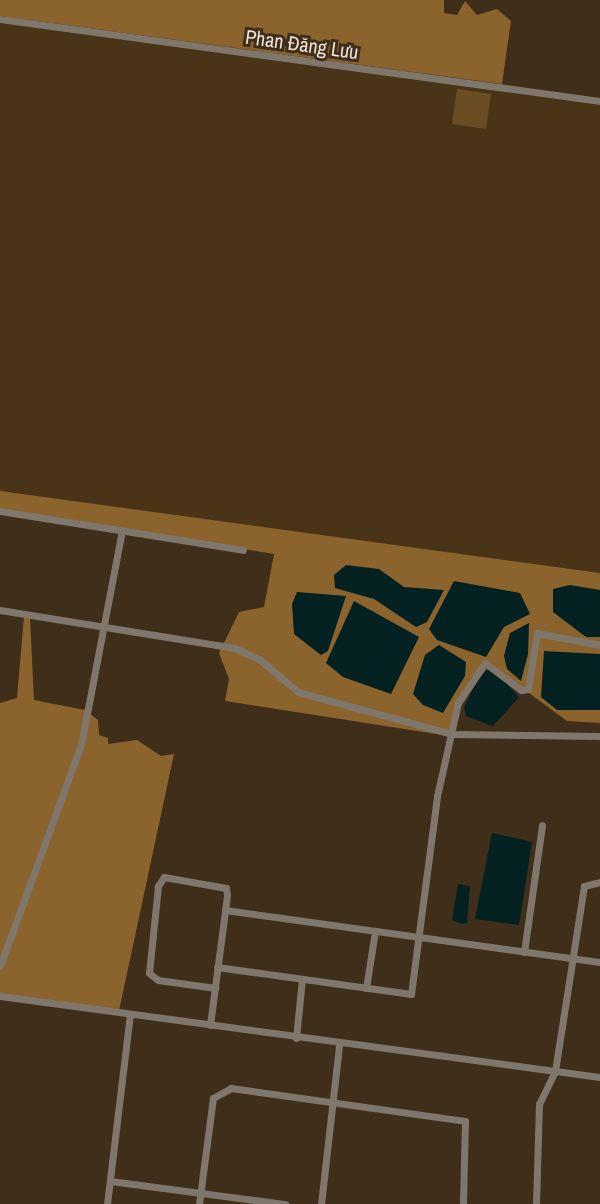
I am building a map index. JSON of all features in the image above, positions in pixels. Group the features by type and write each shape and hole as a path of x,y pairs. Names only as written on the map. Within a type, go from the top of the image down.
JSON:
{"street":[{"name":"Phan Đăng Lưu","path":"0,20 600,101"},
{"path":"0,511 243,550"},
{"path":"0,966 81,745 106,627 122,531"},
{"path":"0,610 248,652 298,692 452,734 600,736"},
{"path":"217,967 411,994 437,796 458,703 485,663 525,691 531,685 537,633 600,645"},
{"path":"524,952 542,825"},
{"path":"210,1025 225,910 223,884 168,876 160,880 149,973 158,980 214,988"},
{"path":"536,1204 534,1132 539,1104 555,1071 585,882 600,882"},
{"path":"225,910 600,962"},
{"path":"366,988 375,931"},
{"path":"296,1038 302,979"},
{"path":"0,996 339,1045 600,1077"},
{"path":"107,1204 130,1015"},
{"path":"321,1204 339,1045"},
{"path":"199,1204 213,1098 221,1091 333,1102 465,1121 463,1204"},
{"path":"110,1182 285,1204"}],"shaded area":[{"path":"0,0 444,0 444,13 457,15 465,1 477,15 497,9 511,21 502,84 0,16"},
{"path":"0,23 600,105 600,574 0,492"},
{"path":"457,89 491,94 486,129 452,124"},
{"path":"0,491 600,573 600,723 567,721 485,661 456,702 449,736 225,701 229,679 219,653 239,612 264,607 274,554 0,509"},
{"path":"24,616 30,617 34,700 85,710 98,720 99,735 108,738 108,744 137,740 161,756 174,754 119,1011 0,994 0,703 17,698"}],"water":[{"path":"346,565 379,569 404,587 444,590 427,622 416,627 374,599 335,588 334,575"},
{"path":"454,581 520,593 530,614 504,627 486,657 437,640 429,629"},
{"path":"570,585 600,590 600,637 586,637 553,612 553,589"},
{"path":"297,592 346,596 328,651 321,655 294,634 292,604"},
{"path":"354,601 419,637 391,694 343,677 326,663"},
{"path":"529,623 528,654 521,681 507,669 504,656 510,633"},
{"path":"439,645 466,662 465,676 443,713 423,705 413,694 425,655"},
{"path":"544,651 600,654 600,710 557,710 541,697"},
{"path":"491,667 519,697 493,726 466,716 464,708 477,679"},
{"path":"492,833 532,842 519,925 475,919"},
{"path":"458,884 470,886 467,923 461,924 452,920"}]}
